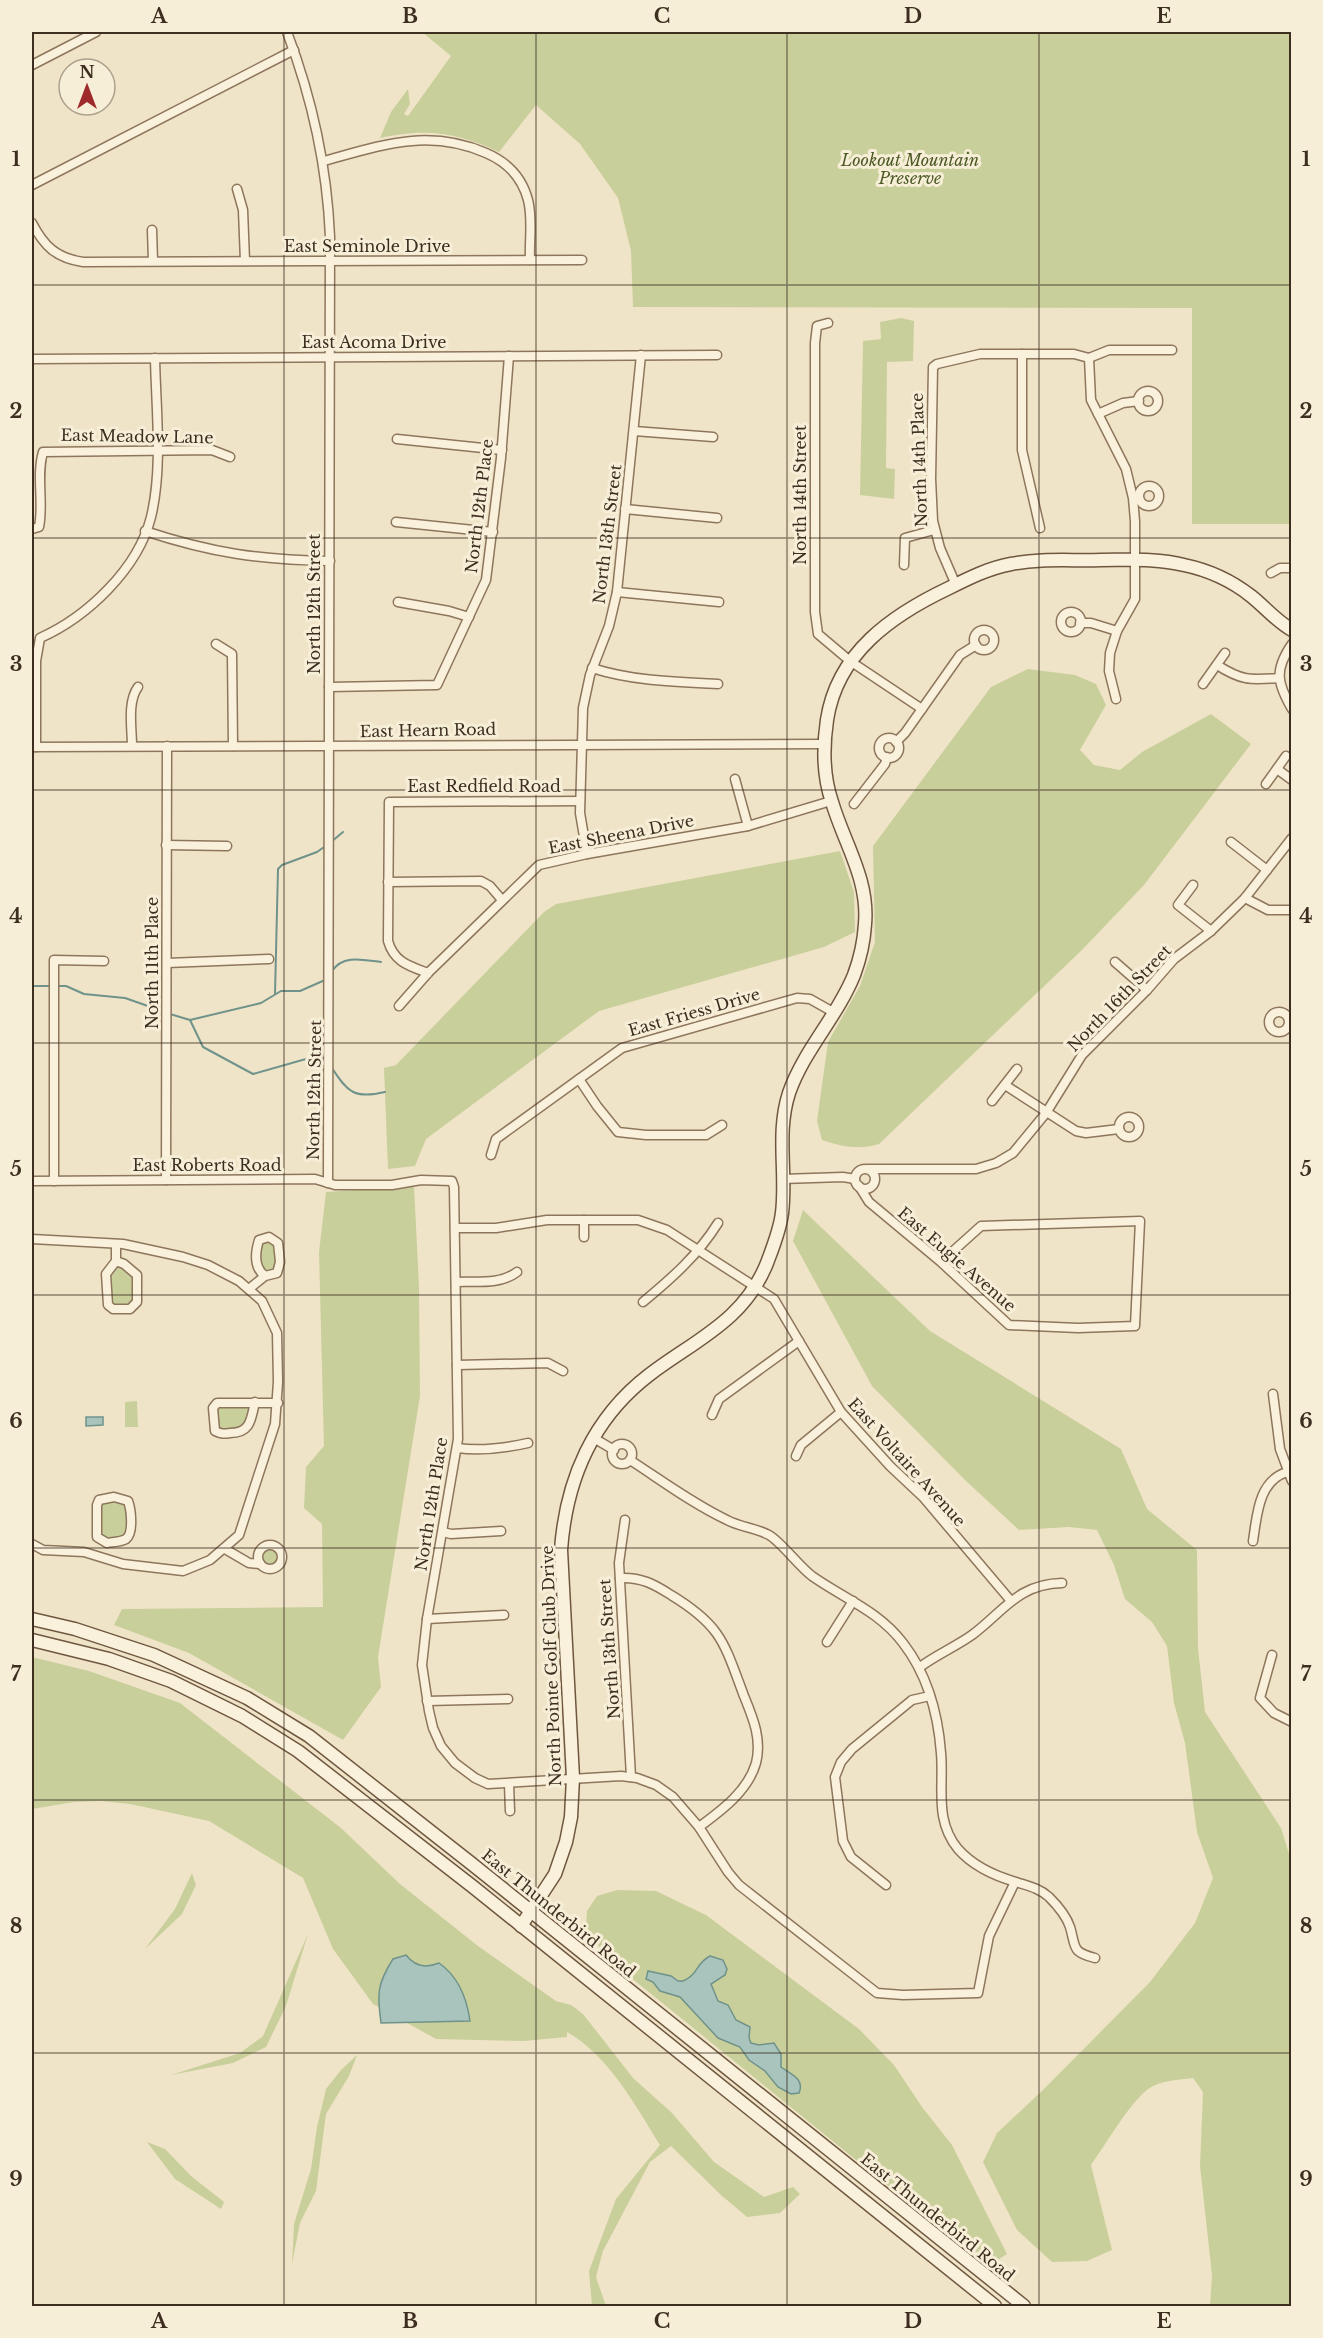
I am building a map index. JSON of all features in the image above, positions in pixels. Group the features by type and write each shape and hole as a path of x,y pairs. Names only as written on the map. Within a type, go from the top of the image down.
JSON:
{"main road":[{"name":"North Pointe Golf Club Drive","path":"521,1926 555,1874 566,1842 571,1816 573,1778 561,1550 562,1525 571,1486 592,1437 606,1416 649,1375 712,1333 734,1314 755,1287 766,1266 782,1214 782,1131 789,1094 801,1064 854,975 862,946 866,912 859,870 831,801 826,773 825,744 831,701 850,661 862,645 889,621 916,604 976,575 1008,564 1054,560 1136,560 1182,564 1208,572 1244,591 1292,630"},
{"name":"East Thunderbird Road","path":"32,1619 75,1629 154,1655 247,1698 309,1736 532,1911 1024,2307"},
{"name":"East Thunderbird Road","path":"32,1640 72,1649 171,1681 242,1716 329,1773 995,2307"}],"street":[{"path":"32,65 96,32"},
{"name":"North 12th Street","path":"286,32 294,50 315,119 324,161 329,212 330,746 327,1183"},
{"path":"32,185 294,50"},
{"path":"324,161 375,146 425,139 456,142 496,157 516,175 528,201 530,260"},
{"path":"237,189 243,210 244,261"},
{"name":"East Seminole Drive","path":"32,223 51,251 70,260 582,260"},
{"path":"152,230 153,261"},
{"name":"North 14th Street","path":"828,323 817,326 815,343 815,612 818,634 850,661"},
{"path":"1040,528 1022,450 1022,354 1074,354 1089,358 1109,350 1172,350"},
{"name":"North 14th Place","path":"956,585 934,530 931,479 933,367 971,355 1022,354"},
{"name":"North 13th Street","path":"587,855 580,801 585,698 592,668 609,626 617,592 641,355"},
{"name":"East Acoma Drive","path":"32,359 717,355"},
{"name":"North 12th Place","path":"329,687 437,685 486,580 502,450 509,356"},
{"path":"34,747 36,661 40,638 62,628 105,594 134,555 150,520 155,496 155,358"},
{"path":"1089,358 1091,400 1126,469 1136,498 1135,599 1117,631 1110,653 1108,672 1116,699"},
{"path":"1098,414 1123,403 1139,401"},
{"path":"634,431 713,436"},
{"path":"397,439 502,450"},
{"name":"East Meadow Lane","path":"35,528 41,517 40,461 43,452 212,450 230,457"},
{"path":"626,509 717,518"},
{"path":"396,522 493,532"},
{"path":"904,565 905,538 934,530"},
{"path":"146,531 186,544 230,554 280,560 330,561"},
{"path":"1271,573 1280,568 1292,568"},
{"path":"617,592 719,602"},
{"path":"398,602 469,617"},
{"path":"1080,623 1091,622 1117,631"},
{"path":"216,644 232,654 233,746"},
{"path":"1292,644 1280,669 1279,678 1280,688 1292,709"},
{"path":"897,742 888,738 880,744 880,753 893,757 897,752 897,742 960,656 976,645"},
{"path":"1203,684 1225,653"},
{"path":"850,661 922,709"},
{"path":"1217,665 1238,677 1279,678"},
{"path":"592,668 606,673 668,682 718,684"},
{"path":"132,746 132,702 138,687"},
{"name":"East Hearn Road","path":"34,747 825,744"},
{"name":"North 11th Place","path":"166,1180 167,746"},
{"path":"1266,784 1286,756"},
{"path":"854,804 885,764 887,757"},
{"path":"1277,769 1292,780"},
{"path":"735,779 748,826"},
{"name":"East Redfield Road","path":"388,882 388,802 580,801"},
{"name":"East Sheena Drive","path":"399,1006 428,973 539,865 748,826 831,801"},
{"name":"North 16th Street","path":"874,1183 881,1175 896,1170 976,1169 996,1163 1013,1153 1046,1113 1082,1055 1147,990 1174,959 1210,931 1245,898 1292,838"},
{"path":"1231,842 1267,870"},
{"path":"166,844 227,846"},
{"path":"428,973 405,964 391,950 388,941 388,882 481,881 490,886 502,900"},
{"path":"1193,885 1178,905 1210,931"},
{"path":"1245,898 1268,910 1292,910"},
{"path":"167,963 269,959"},
{"path":"54,1181 54,960 104,961"},
{"path":"1114,962 1147,990"},
{"name":"East Friess Drive","path":"491,1155 496,1139 622,1048 797,998 810,999 833,1012"},
{"path":"992,1101 1017,1069"},
{"path":"579,1079 618,1132 646,1135 706,1135 722,1125"},
{"path":"1005,1085 1076,1131 1086,1133 1119,1129"},
{"name":"North 16th Street","path":"868,1169 891,1168 896,1170"},
{"path":"857,1183 859,1171 868,1169 874,1175 874,1183 870,1190 872,1204"},
{"path":"782,1179 843,1177 865,1188 874,1183"},
{"name":"East Roberts Road","path":"32,1181 315,1179 335,1185 381,1185 412,1180 452,1181"},
{"name":"North 12th Place","path":"452,1181 455,1228 457,1448 427,1619 422,1665 433,1728 441,1746 455,1762 475,1778 488,1784 509,1784"},
{"name":"East Eugie Avenue","path":"857,1183 868,1202 884,1217 941,1262 1009,1325 1078,1328 1135,1326 1140,1221 981,1226 941,1262"},
{"name":"East Voltaire Avenue","path":"455,1228 496,1228 547,1220 630,1220 655,1225 774,1299 841,1412 890,1466 923,1497 1011,1601"},
{"path":"584,1220 584,1237"},
{"path":"643,1302 699,1251 718,1223"},
{"path":"250,1288 265,1276 272,1276 280,1269 278,1243 269,1237 259,1240 256,1251 257,1265 265,1276"},
{"path":"32,1239 116,1244 183,1257 208,1265 250,1288 266,1307 277,1333 278,1403 267,1452 238,1535 210,1560 183,1571 123,1564 84,1552 43,1550 32,1544"},
{"path":"116,1244 116,1261 106,1274 108,1305 113,1309 130,1309 137,1302 137,1275 124,1264 116,1261"},
{"path":"456,1282 499,1281 516,1272"},
{"path":"711,1415 719,1399 799,1341"},
{"path":"457,1365 548,1363 563,1371"},
{"path":"1273,1394 1280,1449 1292,1481"},
{"path":"255,1402 250,1426 244,1431 219,1433 216,1431 213,1408 217,1403 255,1402 278,1403"},
{"path":"796,1456 801,1445 841,1412"},
{"path":"592,1437 614,1450"},
{"path":"457,1448 468,1450 528,1443"},
{"path":"619,1445 627,1446 632,1452 630,1460 623,1464 618,1463 612,1456 614,1450 619,1445"},
{"path":"630,1460 728,1521 771,1536 813,1576 887,1624 920,1667 930,1696 941,1746 941,1813 950,1837 975,1864 1015,1882 1035,1887 1047,1895 1066,1919 1074,1947 1079,1953 1095,1958"},
{"path":"1253,1541 1259,1504 1264,1493 1274,1478 1287,1472"},
{"path":"122,1497 128,1501 129,1505 129,1536 124,1540 107,1544 97,1537 97,1505 99,1500 105,1498 122,1497"},
{"name":"North 13th Street","path":"625,1520 619,1553 631,1777"},
{"path":"443,1532 451,1534 501,1531"},
{"path":"102,1557 107,1544"},
{"path":"225,1549 249,1563 260,1564"},
{"path":"620,1578 651,1582 693,1609 712,1625 725,1647 754,1722 758,1755 750,1779 724,1808 699,1827"},
{"path":"920,1667 975,1633 1027,1590 1044,1583 1062,1582"},
{"path":"827,1642 853,1601"},
{"path":"427,1619 504,1614"},
{"path":"1272,1654 1260,1698 1274,1713 1292,1722"},
{"path":"886,1885 851,1857 843,1841 835,1777 841,1762 852,1749 912,1700 930,1696"},
{"path":"427,1701 508,1700"},
{"path":"510,1811 509,1784 573,1778 631,1777 664,1790 685,1809 739,1885 819,1946 870,1989 886,1995 978,1993 990,1936 1015,1882"}],"green space":[{"name":"Lookout Mountain Preserve","path":"422,32 1291,32 1291,524 1192,524 1192,308 633,307 631,251 618,198 580,144 536,105 499,152 469,140 441,134 412,133 380,138 391,112 408,89 410,104 404,114 408,116 451,56"},
{"path":"901,318 914,321 913,361 887,362 886,468 895,469 894,499 860,495 863,341 881,339 880,322"},
{"path":"1028,669 1075,675 1096,684 1106,705 1080,750 1094,765 1120,770 1142,752 1211,714 1251,744 1144,885 1082,950 879,1144 850,1147 822,1140 817,1121 828,1042 860,986 875,942 873,846 991,687"},
{"path":"840,851 854,892 855,932 824,947 599,1011 426,1139 415,1166 388,1169 384,1068 396,1065 544,912 556,904"},
{"path":"414,1186 419,1286 420,1396 378,1657 381,1687 343,1740 189,1653 114,1625 122,1609 323,1607 322,1524 304,1508 306,1467 324,1446 319,1252 326,1192"},
{"path":"803,1210 930,1331 1121,1449 1147,1509 1197,1550 1198,1648 1205,1712 1281,1828 1291,1860 1291,2306 1210,2306 1212,2275 1200,2166 1203,2092 1193,2078 1164,2082 1148,2089 1126,2114 1091,2165 1112,2250 1087,2261 1052,2262 1017,2230 983,2162 997,2133 1150,1982 1195,1923 1213,1878 1197,1832 1185,1743 1174,1703 1167,1646 1152,1622 1125,1599 1114,1565 1097,1530 1069,1527 1019,1530 966,1481 872,1386 793,1241"},
{"path":"274,1239 280,1269 265,1276 256,1251 259,1240"},
{"path":"116,1261 137,1275 134,1306 108,1305 108,1270"},
{"path":"137,1401 138,1427 125,1427 125,1402"},
{"path":"255,1402 245,1431 215,1431 217,1403"},
{"path":"99,1500 128,1501 129,1536 100,1540"},
{"path":"270,1545 279,1548 282,1557 279,1566 270,1569 261,1566 258,1557 261,1548"},
{"path":"32,1657 89,1671 180,1703 341,1828 400,1884 478,1946 556,2001 571,2005 583,2014 633,2078 672,2113 714,2162 764,2197 793,2187 800,2194 780,2213 747,2217 671,2146 650,2162 603,2251 596,2277 606,2306 592,2306 589,2271 616,2199 660,2145 620,2082 596,2054 567,2032 567,2037 524,2041 436,2039 373,2004 333,1949 303,1878 209,1821 130,1804 100,1801 74,1802 32,1809"},
{"path":"192,1873 196,1885 182,1914 145,1949 175,1909"},
{"path":"617,1890 656,1891 706,1915 859,2029 894,2065 922,2107 952,2145 1007,2254 988,2266 609,1960 586,1929 587,1911 597,1896"},
{"path":"308,1934 286,2006 266,2047 233,2063 171,2075 240,2053 263,2036"},
{"path":"357,2055 349,2076 326,2114 316,2191 300,2223 292,2264 294,2224 311,2169 317,2127 326,2089"},
{"path":"147,2142 165,2149 191,2176 224,2202 221,2209 175,2179"}],"water":[{"path":"86,1417 103,1417 103,1425 86,1426"},
{"path":"406,1955 417,1964 430,1966 439,1963 452,1975 461,1989 470,2021 381,2023 379,1997 381,1983 393,1959"},
{"path":"710,1956 723,1960 727,1969 725,1975 711,1984 718,2001 728,2005 736,2020 750,2027 751,2043 759,2045 774,2043 781,2054 781,2067 799,2080 799,2093 791,2094 778,2087 765,2071 749,2060 740,2047 718,2038 680,1997 660,1991 653,1982 646,1979 648,1971 683,1981"}],"waterway":[{"path":"331,842 343,832"},
{"path":"275,994 278,869 282,865 317,852 327,845"},
{"path":"332,971 348,960 381,962"},
{"path":"190,1020 261,1003 281,991 300,991 325,980"},
{"path":"32,986 66,986 84,994 125,998 165,1012"},
{"path":"170,1014 190,1020 203,1047 253,1074 320,1055 324,1059"},
{"path":"332,1068 353,1092 366,1095 385,1092"}]}
